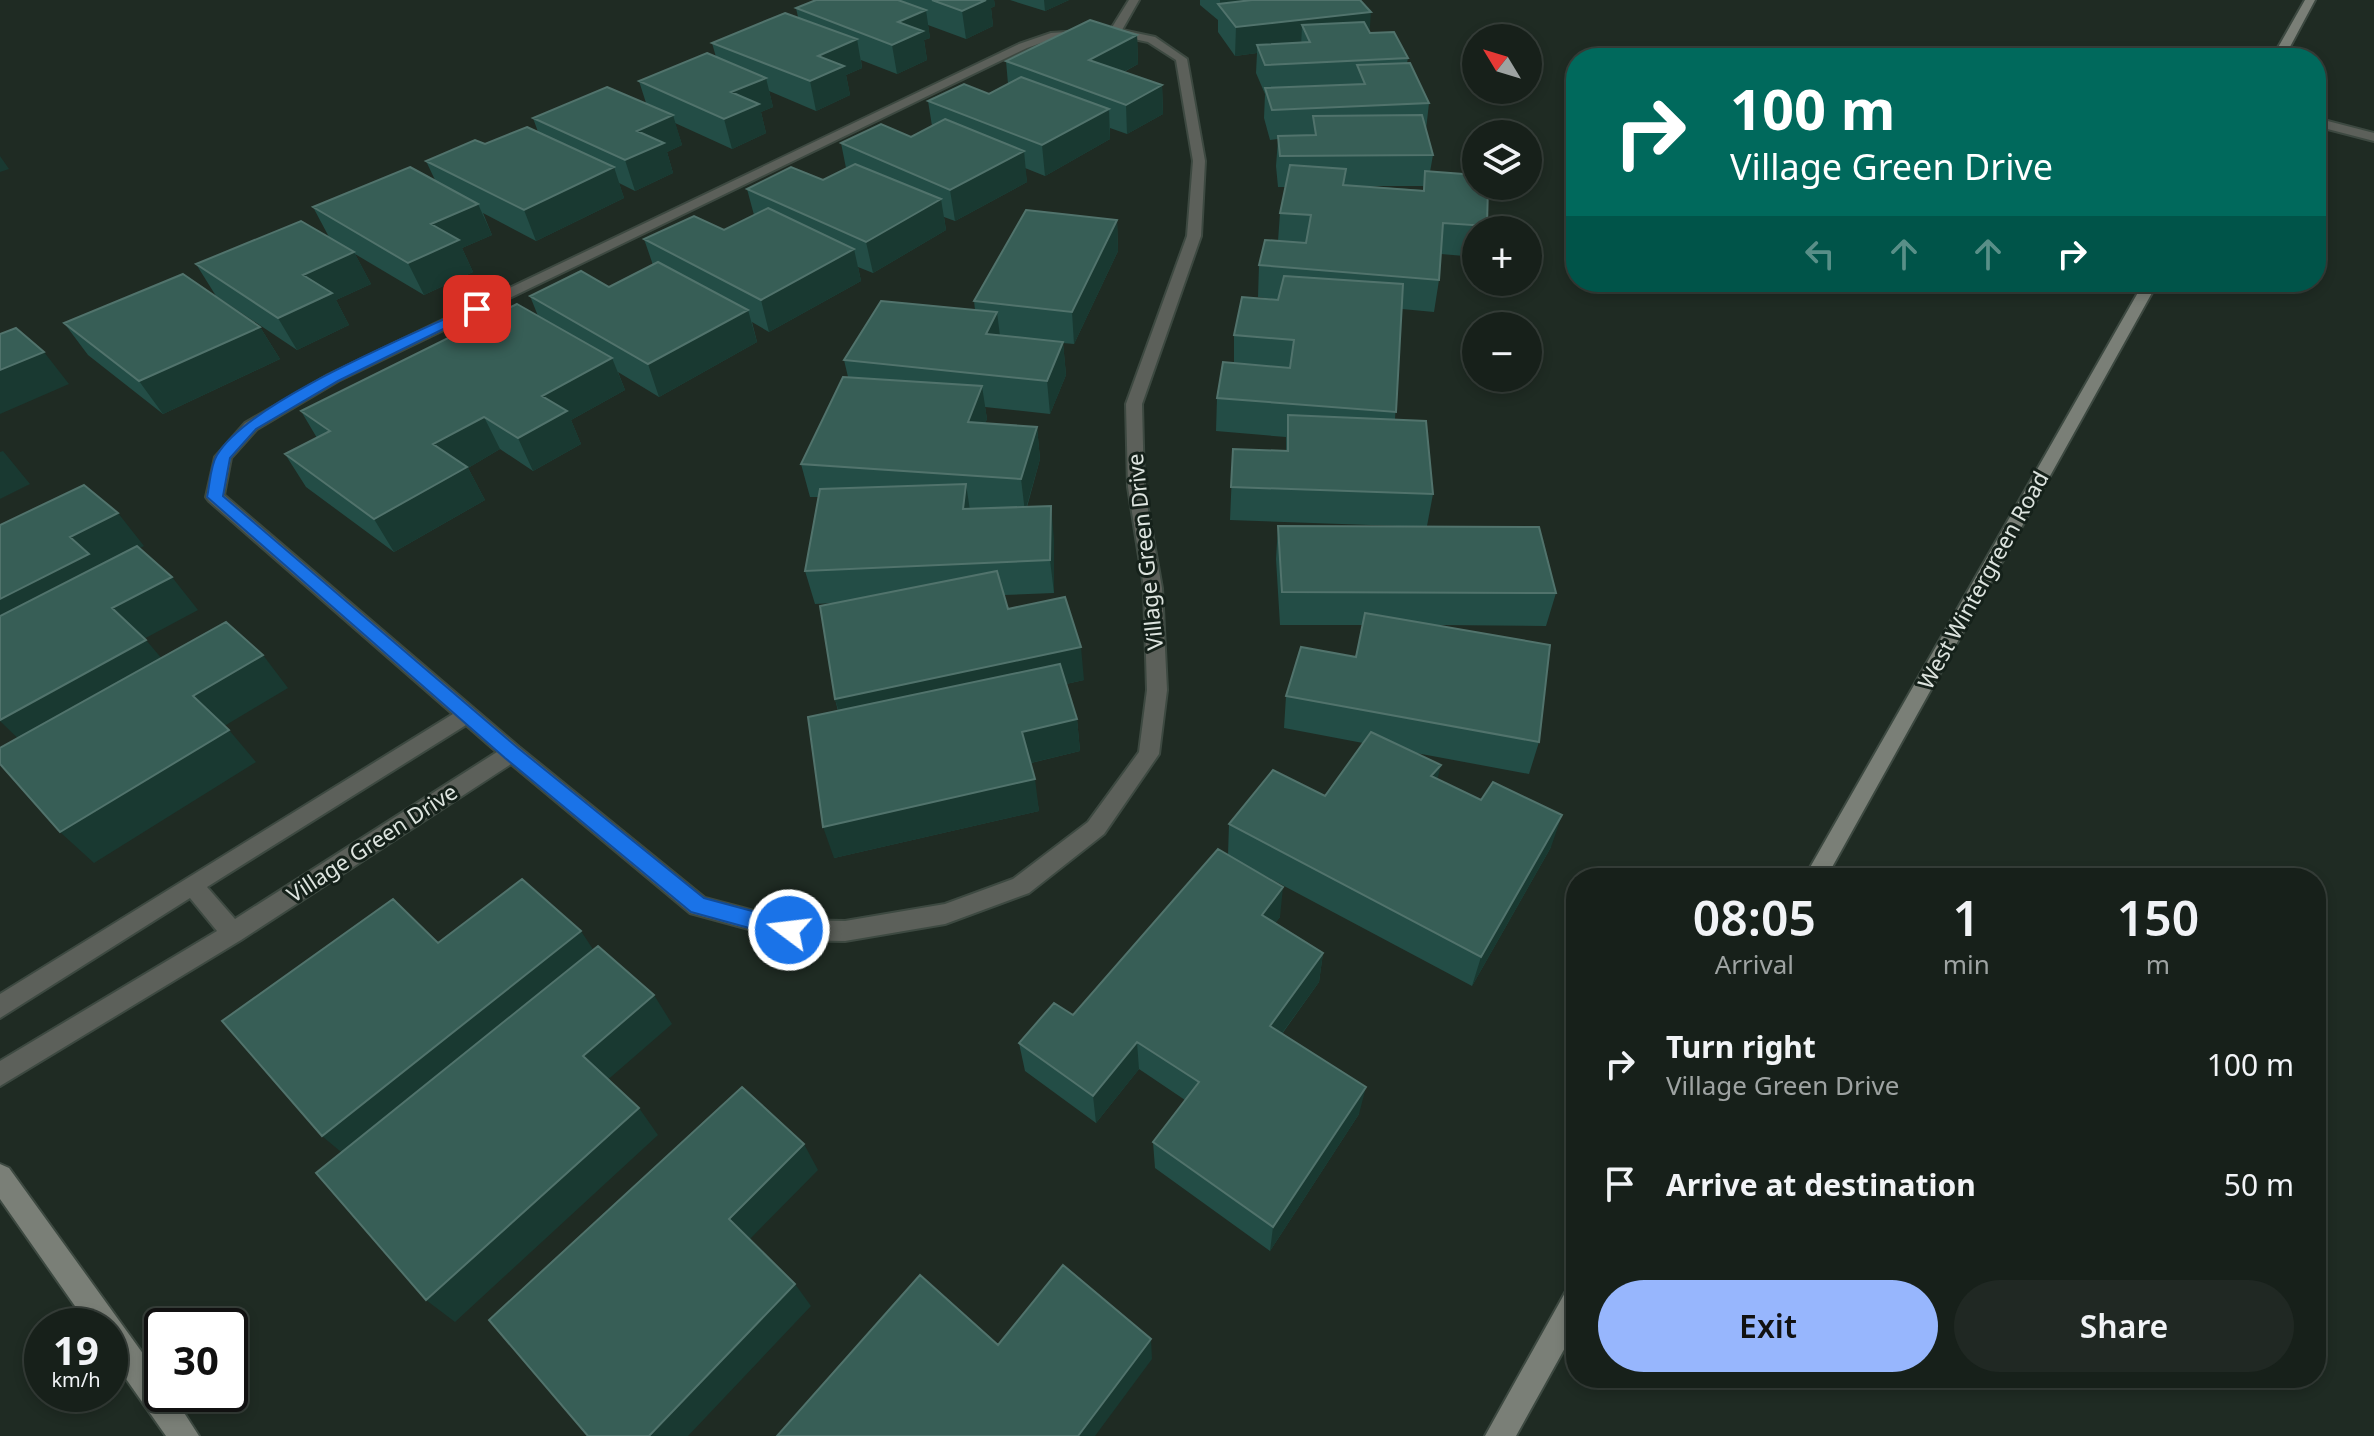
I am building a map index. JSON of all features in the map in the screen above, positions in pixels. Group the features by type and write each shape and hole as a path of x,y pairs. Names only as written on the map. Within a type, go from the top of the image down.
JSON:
{"main road":[{"path":"2284,48 2310,0"},
{"name":"West Wintergreen Road","path":"1821,868 2145,292"},
{"path":"0,1177 93,1308"},
{"path":"1500,1436 1566,1319"},
{"path":"128,1357 184,1436"}],"street":[{"path":"1115,32 1134,0"},
{"name":"Village Green Drive","path":"1115,32 1151,39 1181,59 1199,161 1194,236 1134,404 1136,487 1153,588 1157,690 1149,754 1096,828 1021,886 945,914 845,931 789,930 698,906 467,715 215,497 223,457 251,426 333,378 1023,46 1051,36 1115,32"},
{"path":"2326,125 2374,137"},
{"path":"0,1007 467,715"},
{"name":"Village Green Drive","path":"0,1074 233,933 512,753"},
{"path":"192,885 233,933"}],"building":[{"path":"816,0 898,0 926,10 898,22 923,31 892,45 796,8"},
{"path":"932,0 986,0 962,11"},
{"path":"1252,0 1360,0 1371,12 1236,27 1218,4"},
{"path":"785,13 857,39 818,56 844,66 810,81 712,43"},
{"path":"1090,20 1137,35 1089,60 1162,85 1126,105 1006,61"},
{"path":"1364,22 1370,33 1394,32 1408,58 1265,65 1257,45 1310,42 1302,25"},
{"path":"707,53 766,78 731,92 759,104 724,119 639,81"},
{"path":"1410,63 1429,103 1272,110 1265,88 1365,84 1357,65"},
{"path":"1021,77 1109,109 1042,145 928,101 964,84 989,94"},
{"path":"607,87 673,115 637,131 664,143 625,160 533,118"},
{"path":"1422,115 1433,155 1280,156 1278,136 1316,135 1313,116"},
{"path":"945,119 1024,151 950,190 841,143 881,124 911,137"},
{"path":"527,127 614,167 524,210 426,161 475,140 485,144"},
{"path":"855,164 941,199 866,242 747,189 791,167 823,180"},
{"path":"1290,165 1346,169 1343,185 1424,191 1425,171 1462,174 1462,200 1488,200 1487,216 1462,216 1462,224 1443,223 1439,280 1259,265 1265,240 1306,243 1311,215 1280,213"},
{"path":"410,167 478,204 431,224 459,240 408,263 313,207"},
{"path":"768,208 854,249 761,300 644,239 694,216 724,230"},
{"path":"1026,210 1117,220 1072,312 974,301"},
{"path":"301,221 354,252 303,275 332,293 278,318 196,264"},
{"path":"658,262 748,310 648,364 530,296 581,271 609,287"},
{"path":"183,274 260,327 139,381 64,323"},
{"path":"1284,276 1403,284 1396,412 1217,398 1223,362 1290,368 1294,340 1234,335 1242,297 1278,300"},
{"path":"881,301 997,312 986,334 1063,342 1047,381 844,360"},
{"path":"517,304 612,358 542,396 567,411 518,438 484,417 433,444 467,467 374,519 285,454 330,431 301,411"},
{"path":"16,328 44,352 0,370 0,334"},
{"path":"843,377 982,386 968,422 1037,427 1021,479 801,464"},
{"path":"1288,415 1426,421 1433,494 1231,487 1233,449 1288,451"},
{"path":"966,484 963,509 1051,506 1050,560 805,571 820,489"},
{"path":"84,485 118,513 70,537 89,554 0,599 0,525"},
{"path":"1278,526 1539,527 1556,593 1282,592"},
{"path":"137,546 172,577 112,608 146,640 0,720 0,616"},
{"path":"997,571 1008,609 1065,597 1081,647 835,699 820,606"},
{"path":"1365,613 1550,645 1539,742 1286,696 1301,647 1356,657"},
{"path":"226,622 263,655 193,696 229,730 60,832 0,764 0,748"},
{"path":"1060,664 1077,719 1022,732 1035,779 823,827 808,717"},
{"path":"1371,732 1441,765 1431,776 1481,800 1493,782 1562,815 1481,957 1229,824 1273,770 1325,796"},
{"path":"1218,849 1283,887 1262,915 1323,953 1270,1026 1366,1087 1273,1227 1153,1142 1199,1082 1137,1042 1093,1096 1019,1043 1054,1003 1073,1015"},
{"path":"522,879 581,931 322,1136 222,1021 393,899 438,943"},
{"path":"598,946 654,995 583,1056 639,1108 426,1300 316,1173"},
{"path":"742,1087 804,1144 729,1219 795,1284 649,1436 588,1436 489,1320"},
{"path":"1063,1265 1151,1339 1078,1436 777,1436 920,1275 998,1345"}],"route":[{"path":"477,309 333,378 251,426 223,457 215,497 512,753 698,906 789,930"}]}
